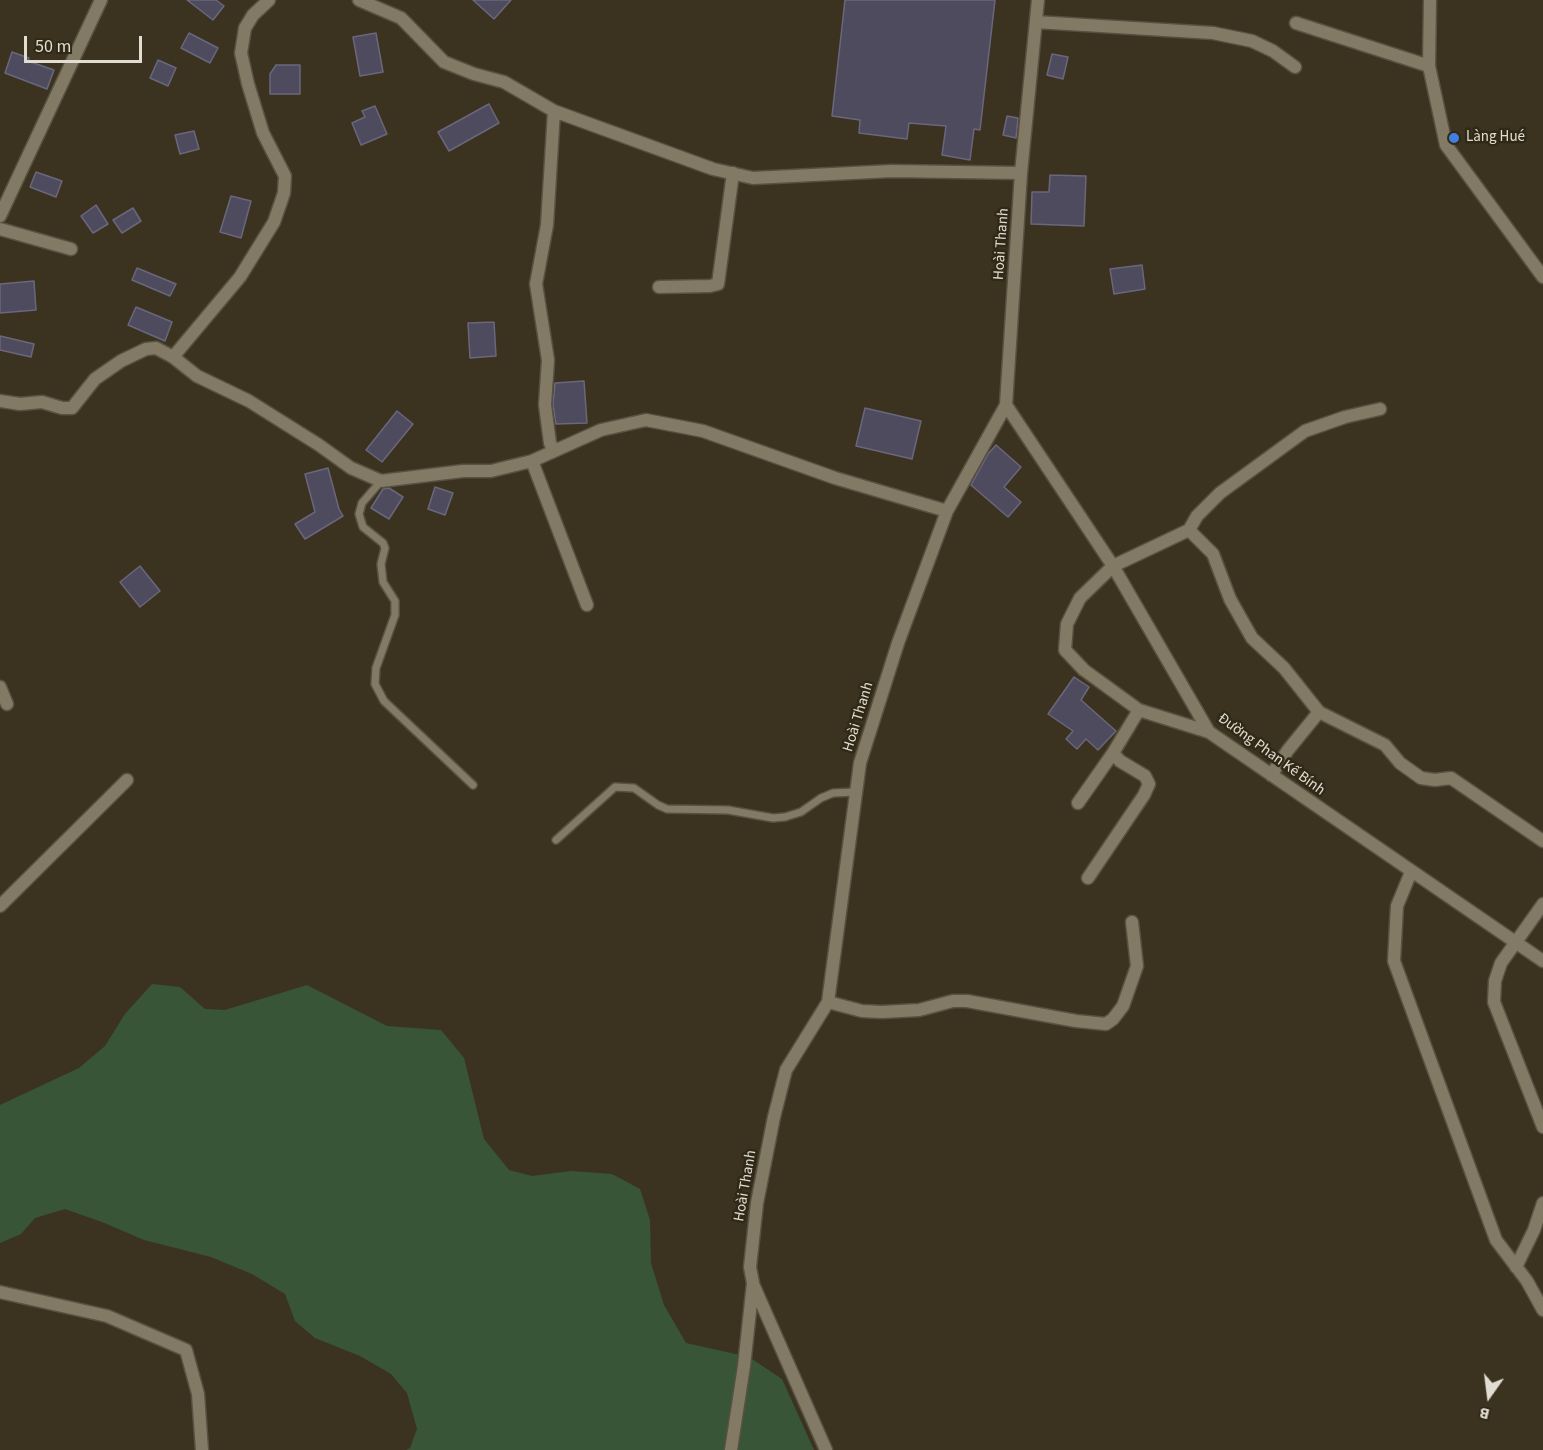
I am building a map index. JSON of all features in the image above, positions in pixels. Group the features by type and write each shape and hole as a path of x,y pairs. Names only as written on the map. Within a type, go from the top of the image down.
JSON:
{"street":[{"path":"0,216 101,0"},
{"path":"172,357 240,277 274,222 284,193 285,176 263,132 241,53 245,28 253,15 268,0"},
{"path":"358,0 401,18 444,62 474,74 504,82 554,111 713,169 753,178 892,171 1021,173"},
{"name":"Hoài Thanh","path":"730,1450 744,1366 753,1283 750,1267 757,1203 786,1070 828,1002 860,763 898,643 948,511 1006,405 1021,173 1038,0"},
{"path":"1430,0 1429,66 1446,145 1543,277"},
{"path":"1036,22 1213,33 1252,41 1273,51 1295,67"},
{"path":"1296,23 1429,66"},
{"path":"554,111 547,225 536,284 548,360 545,405 550,443 554,451"},
{"path":"658,287 718,284 733,173"},
{"path":"0,229 70,249"},
{"path":"0,401 20,404 42,402 62,408 72,408 95,379 121,361 146,349 156,348 197,376 259,408 351,468 381,481 463,471 491,471 532,461 601,430 646,420 703,431 835,478 948,511"},
{"name":"Đường Phan Kế Bính","path":"1006,405 1113,566 1209,732 1515,944 1543,961"},
{"path":"1209,732 1139,710 1084,670 1065,650 1067,624 1080,598 1113,566 1189,530 1197,516 1220,493 1305,431 1345,417 1380,409"},
{"path":"532,461 587,605"},
{"path":"1189,530 1213,554 1230,599 1252,638 1284,668 1319,712 1385,745 1400,763 1421,778 1435,780 1451,778 1543,841"},
{"path":"0,687 7,704"},
{"path":"1078,803 1113,753 1139,710"},
{"path":"1271,775 1319,712"},
{"path":"1088,878 1149,784 1145,776 1120,761 1113,753"},
{"path":"0,906 127,780"},
{"path":"1411,872 1397,906 1394,961 1496,1240 1527,1281 1543,1310"},
{"path":"1543,904 1501,963 1495,981 1494,1002 1543,1127"},
{"path":"828,1002 862,1011 882,1012 919,1010 953,1001 967,1002 1106,1024 1123,1006 1137,966 1132,922"},
{"path":"1516,1267 1534,1230 1543,1203"},
{"path":"753,1283 826,1450"},
{"path":"0,1292 107,1316 186,1350 198,1394 202,1450"}],"lane":[{"path":"381,481 362,503 360,514 363,527 383,543 385,548 381,564 383,582 395,601 395,615 376,668 375,684 384,701 473,785"},
{"path":"556,840 615,787 634,788 667,809 728,810 773,818 801,812 832,793 856,792"}],"green space":[{"path":"152,984 180,987 205,1009 225,1010 307,985 387,1026 441,1030 464,1058 484,1139 509,1170 532,1176 571,1171 612,1174 640,1189 650,1220 651,1263 664,1305 686,1343 749,1357 782,1379 814,1450 406,1450 410,1448 417,1429 407,1393 391,1374 360,1356 315,1338 295,1321 285,1294 252,1274 211,1257 144,1240 65,1209 35,1218 21,1234 0,1243 0,1105 79,1068 105,1046 125,1014"}],"building":[{"path":"187,0 216,0 224,6 213,20"},
{"path":"473,0 511,0 494,19"},
{"path":"845,0 995,0 980,130 974,129 970,160 942,155 946,126 909,123 907,139 859,133 860,120 832,116"},
{"path":"189,33 218,48 210,63 181,48"},
{"path":"376,33 383,72 360,76 353,37"},
{"path":"12,52 29,58 28,61 54,70 47,89 5,73"},
{"path":"1052,54 1068,57 1063,79 1047,75"},
{"path":"158,60 176,68 168,86 150,78"},
{"path":"276,65 300,65 300,94 270,94 270,74"},
{"path":"489,104 499,123 449,151 438,132"},
{"path":"375,106 387,134 361,145 352,123 365,117 362,111"},
{"path":"1007,116 1018,118 1016,138 1003,135"},
{"path":"194,131 199,149 180,154 175,135"},
{"path":"36,172 62,181 56,197 30,187"},
{"path":"1050,175 1086,176 1084,226 1031,224 1032,192 1049,192"},
{"path":"231,196 251,201 241,238 220,232"},
{"path":"96,205 108,224 93,233 81,216"},
{"path":"133,208 141,221 122,233 113,220"},
{"path":"1142,265 1145,289 1114,294 1110,269"},
{"path":"137,268 176,284 170,296 132,280"},
{"path":"34,281 36,310 0,313 0,284"},
{"path":"136,307 172,322 165,341 128,325"},
{"path":"494,322 496,356 470,358 468,323"},
{"path":"0,336 34,344 31,357 0,350"},
{"path":"584,381 587,423 556,424 553,405 555,383"},
{"path":"865,408 921,421 912,459 856,446"},
{"path":"397,411 413,424 382,462 366,450"},
{"path":"996,445 1021,467 1004,487 1021,502 1008,517 971,485 988,454"},
{"path":"328,468 343,516 305,539 295,524 315,512 305,474"},
{"path":"435,487 453,493 445,515 428,509"},
{"path":"389,488 403,497 389,519 371,508 383,489"},
{"path":"140,566 160,591 140,607 120,582"},
{"path":"1074,677 1089,687 1081,700 1116,731 1098,750 1086,739 1077,749 1066,739 1073,731 1048,714"}],"place":[{"name":"Làng Hué","path":"1454,138"}]}
